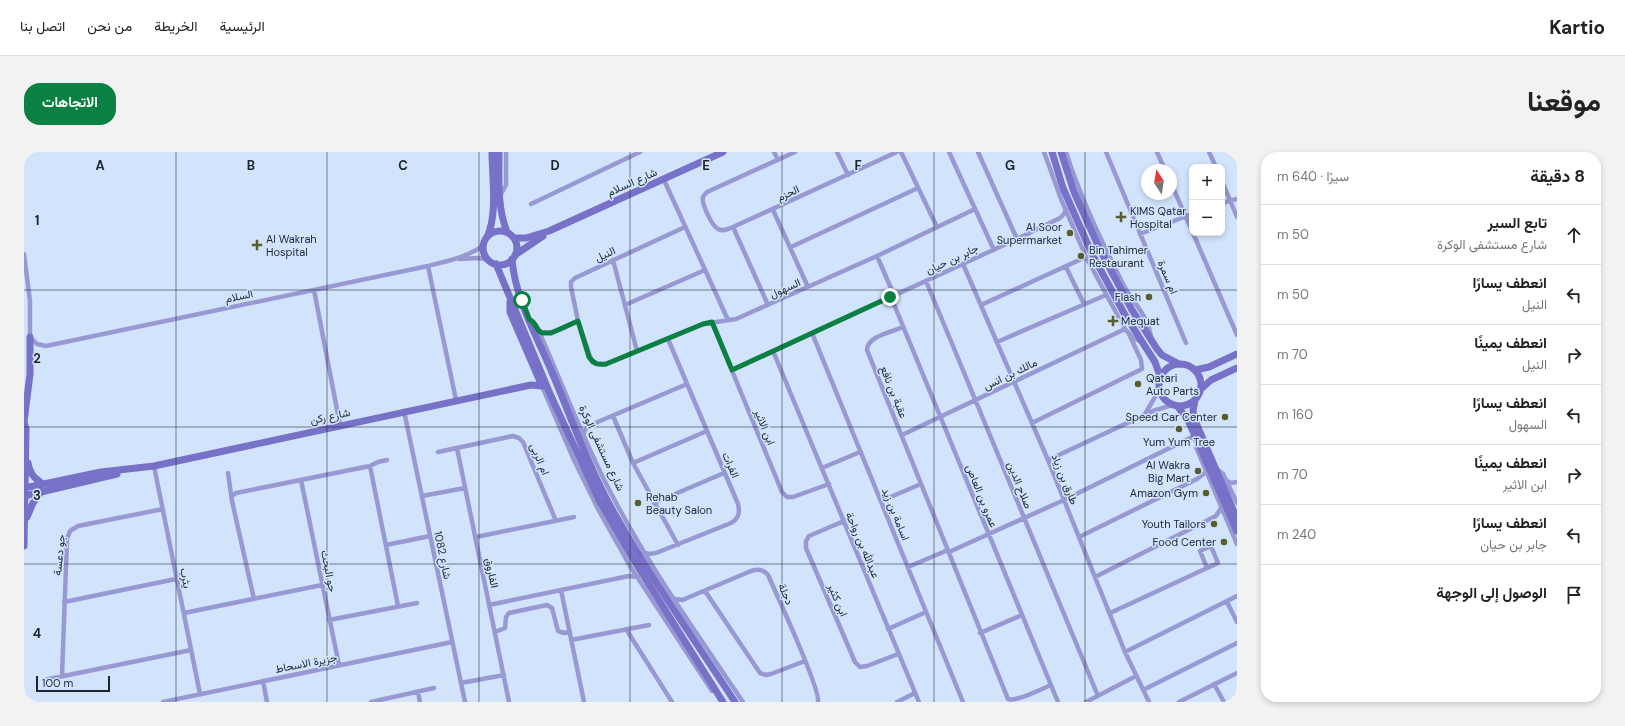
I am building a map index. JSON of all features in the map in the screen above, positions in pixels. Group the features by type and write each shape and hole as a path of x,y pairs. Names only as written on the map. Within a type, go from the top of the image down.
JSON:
{"street":[{"path":"492,152 493,217 485,242 486,256 489,260 496,264 505,264 514,257 517,246 514,238 507,232 502,220 499,197 499,152"},
{"path":"499,197 506,185 506,152"},
{"path":"531,204 640,152"},
{"name":"شارع السلام","path":"514,238 532,236 549,231 723,152"},
{"path":"774,152 778,160 795,152"},
{"path":"837,152 848,175"},
{"name":"الحزم","path":"778,160 707,192 703,197 703,203 713,225 718,230 725,230 733,227 897,152"},
{"path":"901,152 937,227"},
{"path":"949,152 994,250"},
{"path":"978,152 1017,239"},
{"path":"1032,423 1142,369 1141,360 1086,257 1061,199 1044,152"},
{"path":"1052,152 1063,188 1092,254 1112,292 1155,362 1160,376 1155,397 1144,415"},
{"path":"1061,152 1074,192 1100,250 1129,305 1162,355 1195,370 1199,376 1201,389"},
{"path":"1066,152 1105,247 1124,286 1147,322 1151,339"},
{"name":"ام سمرة","path":"1106,152 1186,343"},
{"path":"1157,152 1162,164"},
{"path":"1209,152 1215,164"},
{"path":"664,180 728,320"},
{"path":"1074,192 1078,184"},
{"path":"790,247 918,188"},
{"path":"1061,199 1063,188"},
{"path":"1225,188 1237,217"},
{"path":"1177,197 1189,224"},
{"path":"1225,202 1237,199"},
{"name":"السهول","path":"596,364 606,364 703,324 736,319 877,256 975,209"},
{"path":"1060,218 1066,209"},
{"path":"772,210 808,287"},
{"path":"1140,234 1189,216"},
{"path":"1060,218 1066,218 1071,222"},
{"name":"جابر بن حيان","path":"732,370 994,250 1060,218"},
{"name":"النيل","path":"596,364 589,357 578,321 571,282 575,278 685,226"},
{"path":"733,227 768,305"},
{"name":"شارع السلام","path":"514,257 549,231"},
{"path":"485,242 493,232 507,232"},
{"path":"1194,236 1237,335"},
{"name":"السلام","path":"454,260 477,250 485,242"},
{"path":"24,254 30,301 30,370 24,422 26,429 24,546"},
{"path":"877,256 892,296"},
{"name":"شارع مستشفى الوكرة","path":"514,257 517,287 529,319 582,444 607,498 634,546 736,702"},
{"path":"981,305 1086,257"},
{"name":"السلام","path":"30,337 37,344 46,346 454,260 479,258 489,260"},
{"path":"613,260 637,351"},
{"path":"496,264 551,396 596,494 630,554 723,702"},
{"name":"طارق بن زياد","path":"963,264 1048,460 1125,652 1149,702"},
{"path":"428,266 456,400"},
{"path":"1066,267 1084,304"},
{"path":"625,305 705,270"},
{"name":"صلاح الدين","path":"926,281 1098,696"},
{"path":"314,290 340,425"},
{"path":"997,342 1106,295"},
{"name":"عمرو بن العاص","path":"892,296 903,327 1058,702"},
{"path":"510,297 510,312 587,488 630,566 719,702"},
{"name":"شارع مستشفى الوكرة","path":"529,319 536,325 539,331 583,435 613,498 652,566 743,702"},
{"path":"544,344 546,338 551,333 578,321"},
{"name":"ابن الاثير","path":"712,322 782,492 787,497 793,497 828,484"},
{"name":"عقبة بن نافع","path":"903,327 871,340 867,345 867,350 902,435 920,484 949,551 980,633 1008,699 1011,701 1019,700 1051,685"},
{"path":"539,331 551,333"},
{"path":"1126,331 1134,338 1142,342"},
{"name":"مالك بن انس","path":"902,435 1126,331"},
{"name":"اسامة بن زيد","path":"812,333 963,702"},
{"name":"الفرات","path":"644,553 656,553 678,545 731,523 738,516 738,504 668,338"},
{"name":"عبدالله بن رواحة","path":"773,351 919,702"},
{"path":"1195,370 1208,367 1237,354"},
{"path":"1160,376 1168,368 1179,364"},
{"path":"1237,368 1211,380 1201,389 1195,401 1193,410 1194,418 1237,519"},
{"path":"531,385 537,375"},
{"path":"582,444 583,435 593,424 687,384"},
{"name":"شارع ركن","path":"24,492 83,483 135,469 456,400 531,385 542,386"},
{"path":"542,386 551,396"},
{"path":"1158,387 1160,395 1165,401 1184,412 1206,472 1237,544"},
{"path":"1048,460 1144,415 1175,406 1190,404 1195,401"},
{"name":"شارع 1082","path":"404,411 465,702"},
{"path":"613,416 633,462 678,545"},
{"path":"579,424 593,424"},
{"path":"633,462 706,430"},
{"path":"908,567 989,535 1064,500 1192,434"},
{"path":"1192,434 1237,530"},
{"name":"ام الربى","path":"438,452 513,436 519,438 523,442 556,521"},
{"name":"الفاروق","path":"457,448 509,702"},
{"path":"25,451 30,472 43,488 33,503 25,522"},
{"path":"822,468 860,452"},
{"path":"232,496 236,493 370,466 387,460"},
{"name":"يثرب","path":"154,466 200,694"},
{"path":"370,466 398,606"},
{"path":"1214,467 1224,474 1237,503"},
{"path":"1079,537 1197,479 1206,472"},
{"path":"228,473 254,599"},
{"path":"654,502 724,473"},
{"name":"جو البحث","path":"301,480 339,666"},
{"path":"1227,481 1236,482 1231,490"},
{"path":"881,501 920,484"},
{"path":"422,496 466,488"},
{"path":"1095,577 1216,516 1221,508"},
{"name":"جو دعسة","path":"62,676 67,539 70,531 73,528 163,509"},
{"path":"1216,516 1226,518"},
{"path":"476,537 574,517"},
{"name":"ابن كثير","path":"844,521 809,536 806,541 806,548 855,662 860,667 867,666 898,654"},
{"path":"386,545 430,536"},
{"path":"634,546 644,553"},
{"path":"1110,613 1218,563 1211,546 1200,551 1207,568"},
{"path":"652,566 656,553"},
{"path":"625,577 630,570 630,554"},
{"name":"دجلة","path":"674,598 683,600 751,571 761,570 765,572 768,575 805,661 818,694 818,702"},
{"path":"490,605 625,577 638,577"},
{"path":"64,602 176,579"},
{"path":"184,613 322,585"},
{"path":"561,590 584,702"},
{"path":"705,591 760,673 766,675 771,674 805,661"},
{"path":"1125,652 1237,596"},
{"path":"683,611 684,602 687,598"},
{"path":"330,620 417,602"},
{"path":"1227,602 1237,622"},
{"path":"495,632 505,628 506,617 509,613 547,605 552,608 558,631 564,633 570,632"},
{"path":"216,607 217,612"},
{"path":"888,628 926,612"},
{"path":"980,633 1022,614"},
{"path":"572,640 649,625"},
{"path":"626,629 672,702"},
{"name":"جزيرة الاسحاط","path":"163,702 452,642"},
{"path":"1143,690 1237,643"},
{"path":"44,680 191,650"},
{"path":"1179,702 1237,673"},
{"path":"461,683 504,675"},
{"path":"1086,702 1136,676"},
{"path":"262,681 267,702"},
{"path":"1214,684 1224,702"},
{"path":"371,702 434,688"},
{"path":"418,692 420,702"},
{"path":"897,702 915,693"}],"place":[{"name":"KIMS Qatar Hospital","path":"1121,217"},
{"name":"Al Soor Supermarket","path":"1070,233"},
{"name":"Al Wakrah Hospital","path":"257,245"},
{"name":"Bin Tahimer Restaurant","path":"1081,256"},
{"name":"Flash","path":"1149,297"},
{"name":"Mequat","path":"1113,321"},
{"name":"Qatari Auto Parts","path":"1138,384"},
{"name":"Speed Car Center","path":"1225,417"},
{"name":"Yum Yum Tree","path":"1179,429"},
{"name":"Al Wakra Big Mart","path":"1198,471"},
{"name":"Amazon Gym","path":"1206,493"},
{"name":"Rehab Beauty Salon","path":"638,503"},
{"name":"Youth Tailors","path":"1214,524"},
{"name":"Food Center","path":"1224,542"}],"route":[{"path":"522,300 529,319 542,333 551,333 578,321 589,357 592,362 596,364 606,364 703,324 712,322 732,370 890,297"}]}
